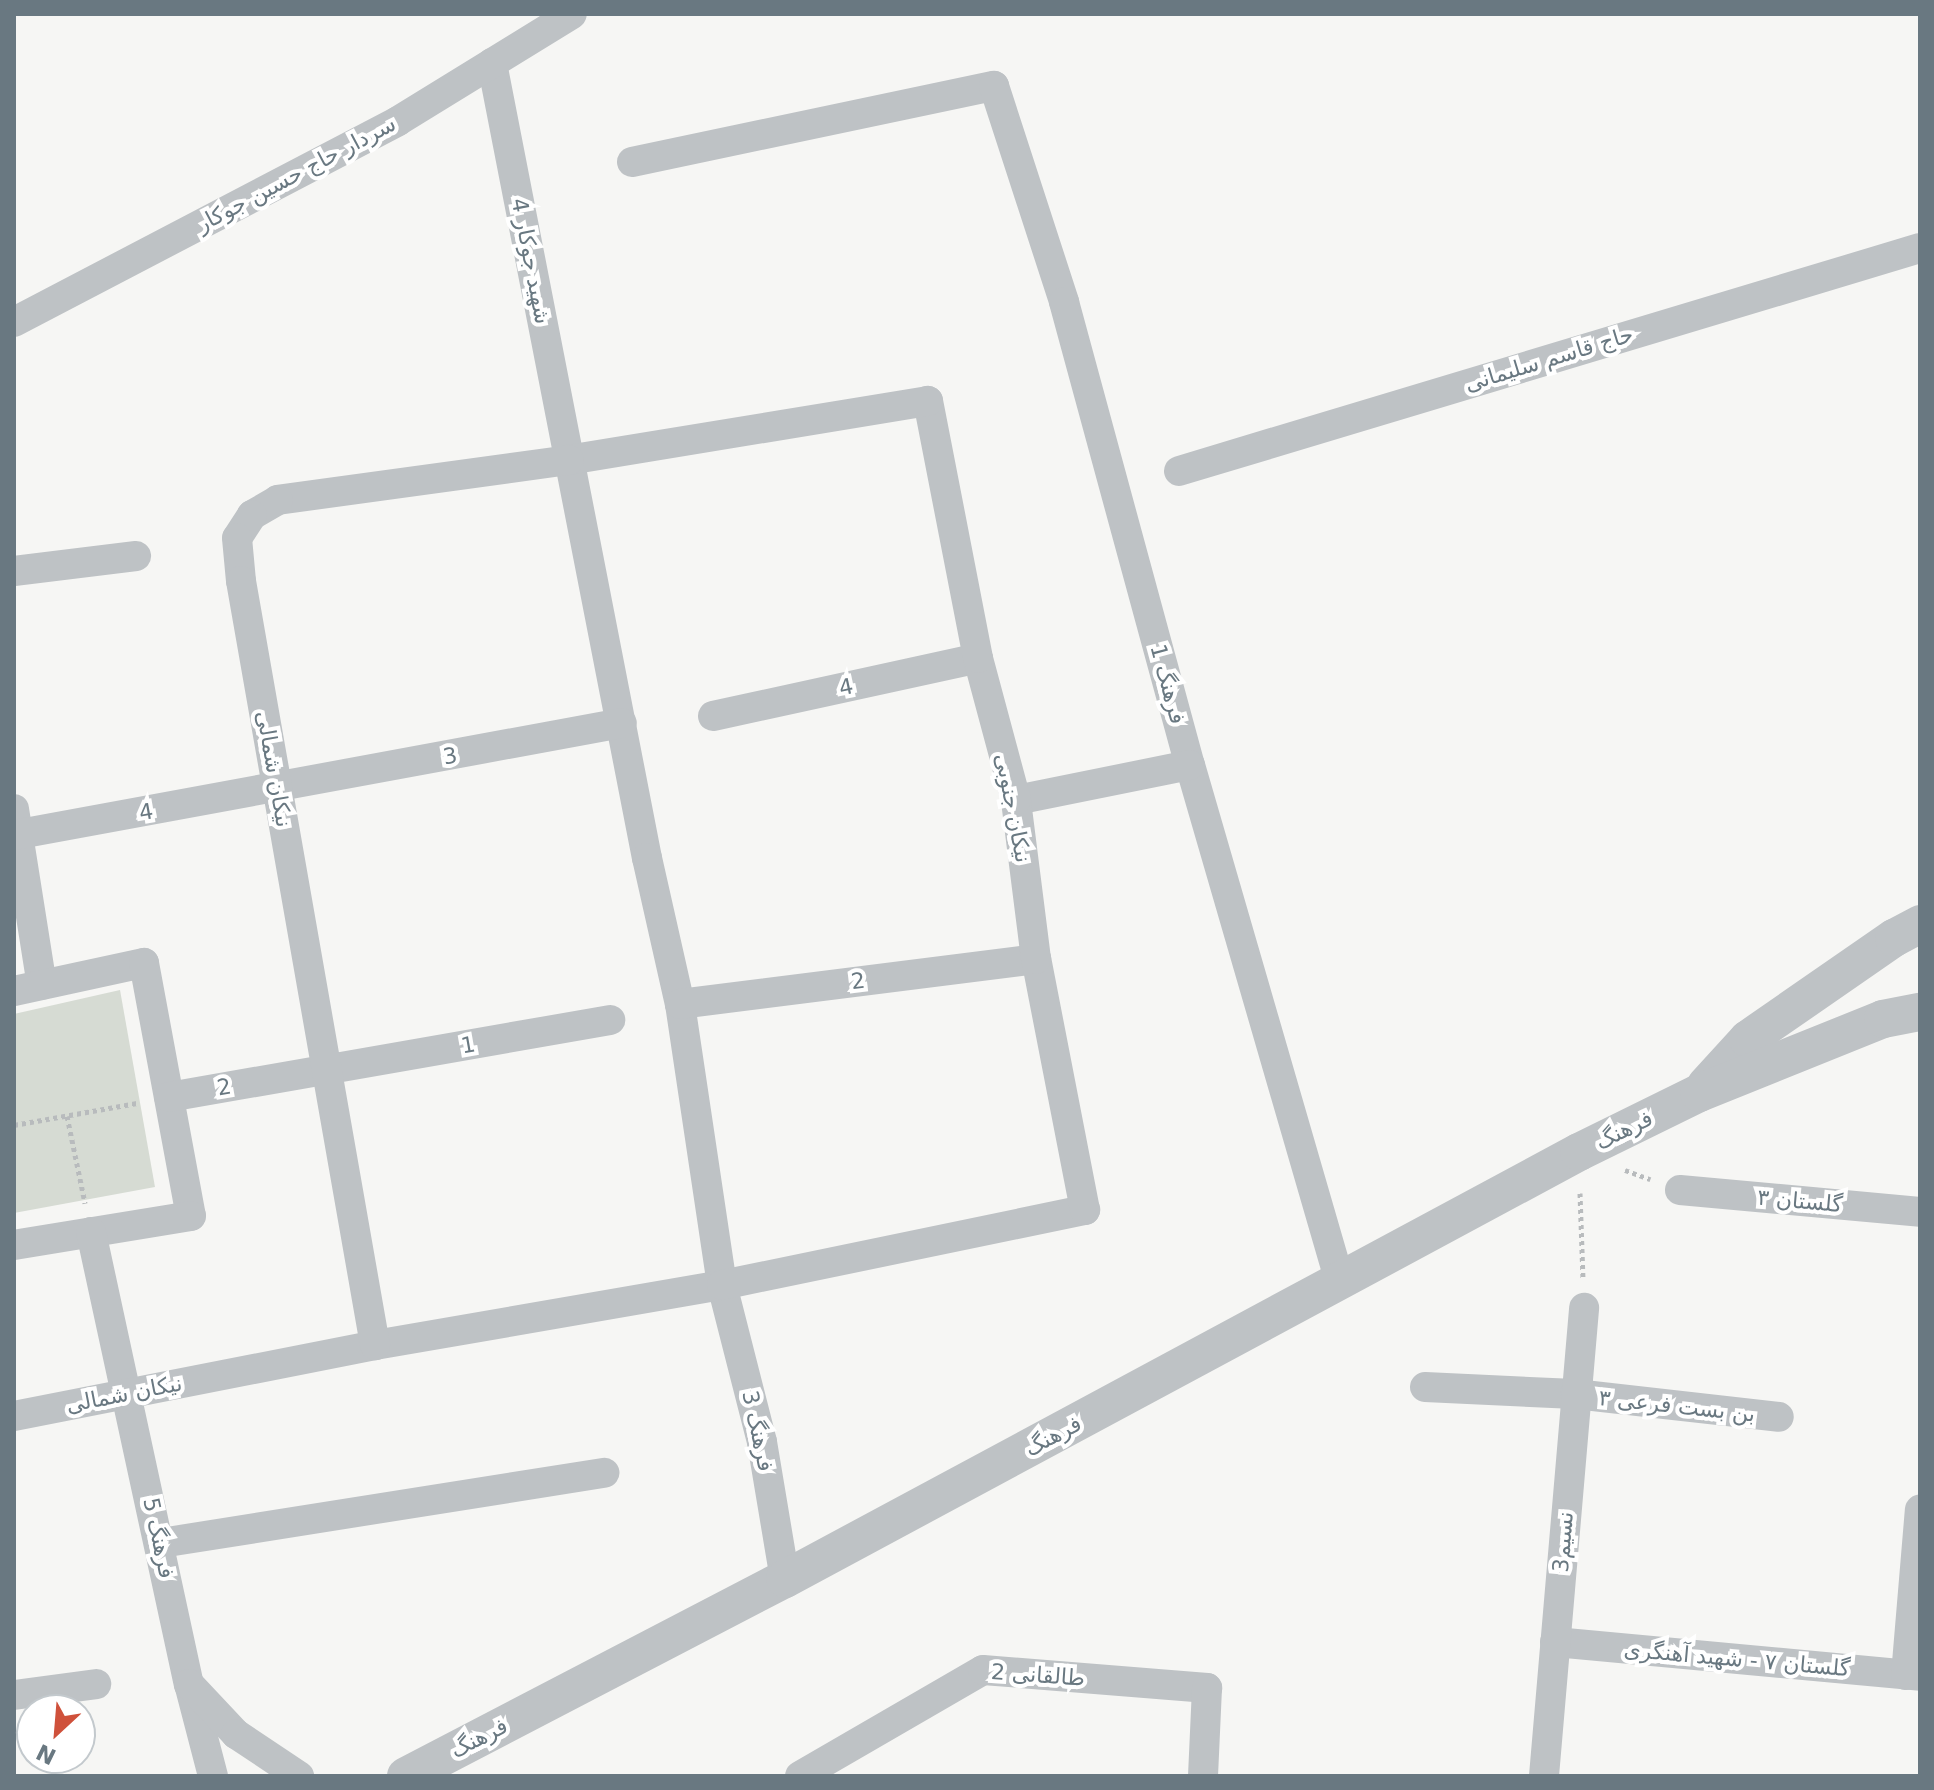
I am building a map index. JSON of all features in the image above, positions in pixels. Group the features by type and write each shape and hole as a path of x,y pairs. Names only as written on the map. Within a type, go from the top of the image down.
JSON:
{"street":[{"name":"سردار حاج حسین جوکار","path":"14,322 398,121 572,14"},
{"name":"شهید جوکار 4","path":"492,63 647,858 680,1004"},
{"name":"فرهنگ 1","path":"632,162 994,86 1064,302 1190,765 1340,1282"},
{"name":"حاج قاسم سلیمانی","path":"1179,471 1920,248"},
{"name":"نیکان جنوبی","path":"569,460 928,401 978,658 1016,800 1036,959 1085,1210 722,1285"},
{"name":"نیکان شمالی","path":"375,1345 241,581 237,538 252,515 278,500 569,460"},
{"path":"14,571 136,556"},
{"name":"4","path":"713,716 978,658"},
{"name":"3","path":"277,788 622,723"},
{"path":"1016,800 1190,765"},
{"name":"4","path":"16,826 277,788"},
{"path":"14,1245 191,1216 144,963 28,988 16,826"},
{"name":"فرهنگ","path":"1699,1093 1748,1039 1894,938 1920,924"},
{"name":"2","path":"680,1004 1036,959"},
{"name":"فرهنگ 3","path":"680,1004 722,1285 762,1442 785,1579"},
{"name":"فرهنگ","path":"406,1776 785,1579 1579,1152 1699,1093 1883,1019 1920,1012"},
{"name":"1","path":"326,1069 610,1020"},
{"name":"2","path":"169,1097 326,1069"},
{"name":"گلستان ۳","path":"1680,1190 1920,1212"},
{"name":"فرهنگ 5","path":"91,1232 161,1543 189,1684 213,1776"},
{"name":"نیکان شمالی","path":"14,1416 375,1345 722,1285"},
{"name":"نسیم3","path":"1544,1776 1584,1308"},
{"name":"بن بست فرعی ۳","path":"1425,1387 1575,1394 1779,1417"},
{"path":"161,1543 605,1473"},
{"path":"1913,1676 1920,1510"},
{"name":"گلستان ۷ - شهید آهنگری","path":"1555,1642 1913,1676"},
{"name":"طالقانی 2","path":"800,1776 983,1670 1207,1688 1203,1776"},
{"path":"14,1695 96,1684"},
{"path":"189,1684 236,1734 299,1776"}],"path":[{"path":"14,1125 169,1097"},
{"path":"67,1116 91,1232"},
{"path":"1579,1152 1584,1308"}],"shaded area":[{"path":"120,990 155,1187 14,1213 14,1014"}]}
